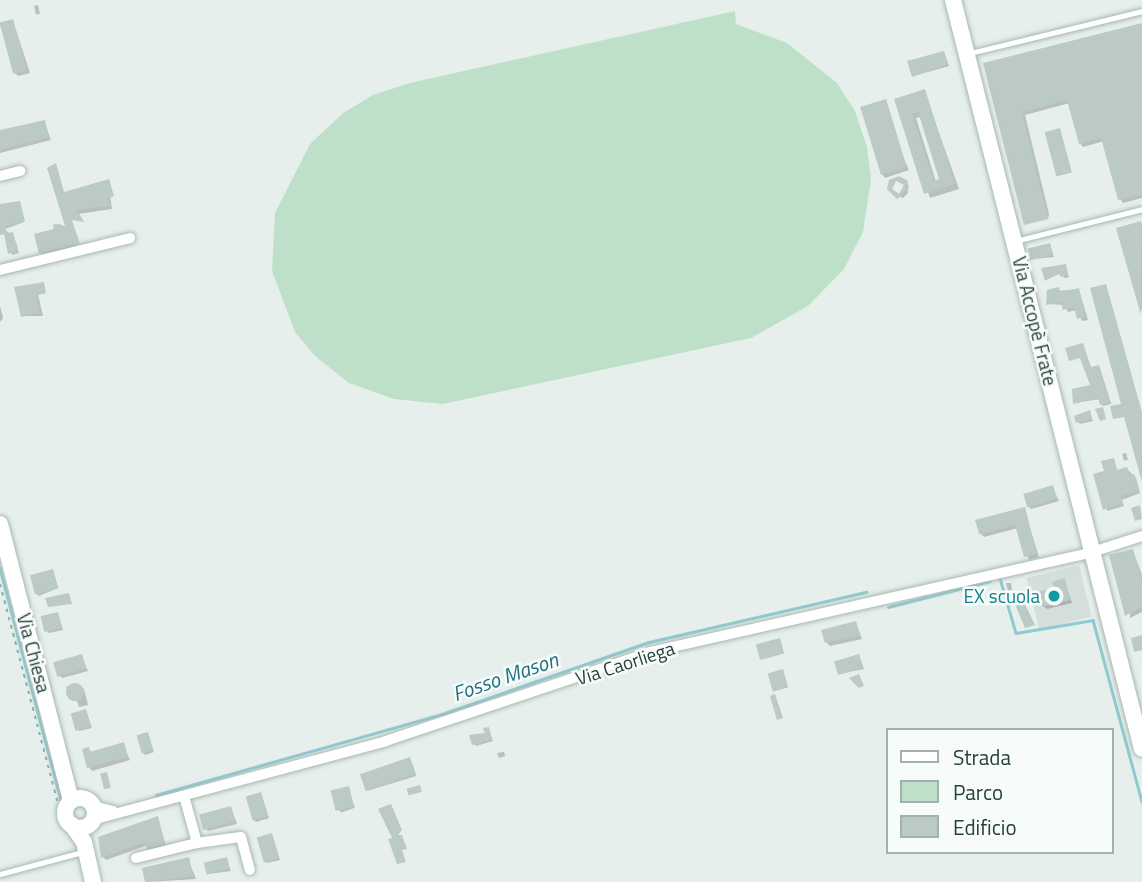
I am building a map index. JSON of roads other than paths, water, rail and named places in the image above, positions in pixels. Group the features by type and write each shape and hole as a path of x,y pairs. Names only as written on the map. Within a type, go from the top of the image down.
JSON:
{"main road":[{"name":"Via Accopè Frate","path":"953,0 1142,749"},
{"name":"Via Chiesa","path":"0,524 4,553 69,783 81,810 85,847 93,882"},
{"path":"81,810 72,825 65,814 81,810"},
{"name":"Via Chiesa","path":"72,825 85,847"}],"street":[{"path":"0,176 20,172"},
{"path":"0,270 130,238"},
{"name":"Via Caorliega","path":"81,810 113,811 184,796 386,741 650,652 1091,551 1142,536"},
{"path":"184,796 197,844"},
{"path":"136,858 241,837 250,870"}],"lane":[{"path":"967,53 1142,11"},
{"path":"1015,241 1142,209"},
{"path":"0,874 85,847"}],"waterway":[{"name":"Fosso Mason","path":"0,568 62,805"},
{"name":"Fosso Mason","path":"1000,578 1016,633 1093,620 1142,801"},
{"name":"Fosso Mason","path":"888,607 990,581"},
{"name":"Fosso Mason","path":"156,795 445,713 649,642 866,592"}],"place":[{"name":"EX scuola","path":"1054,596"}]}
